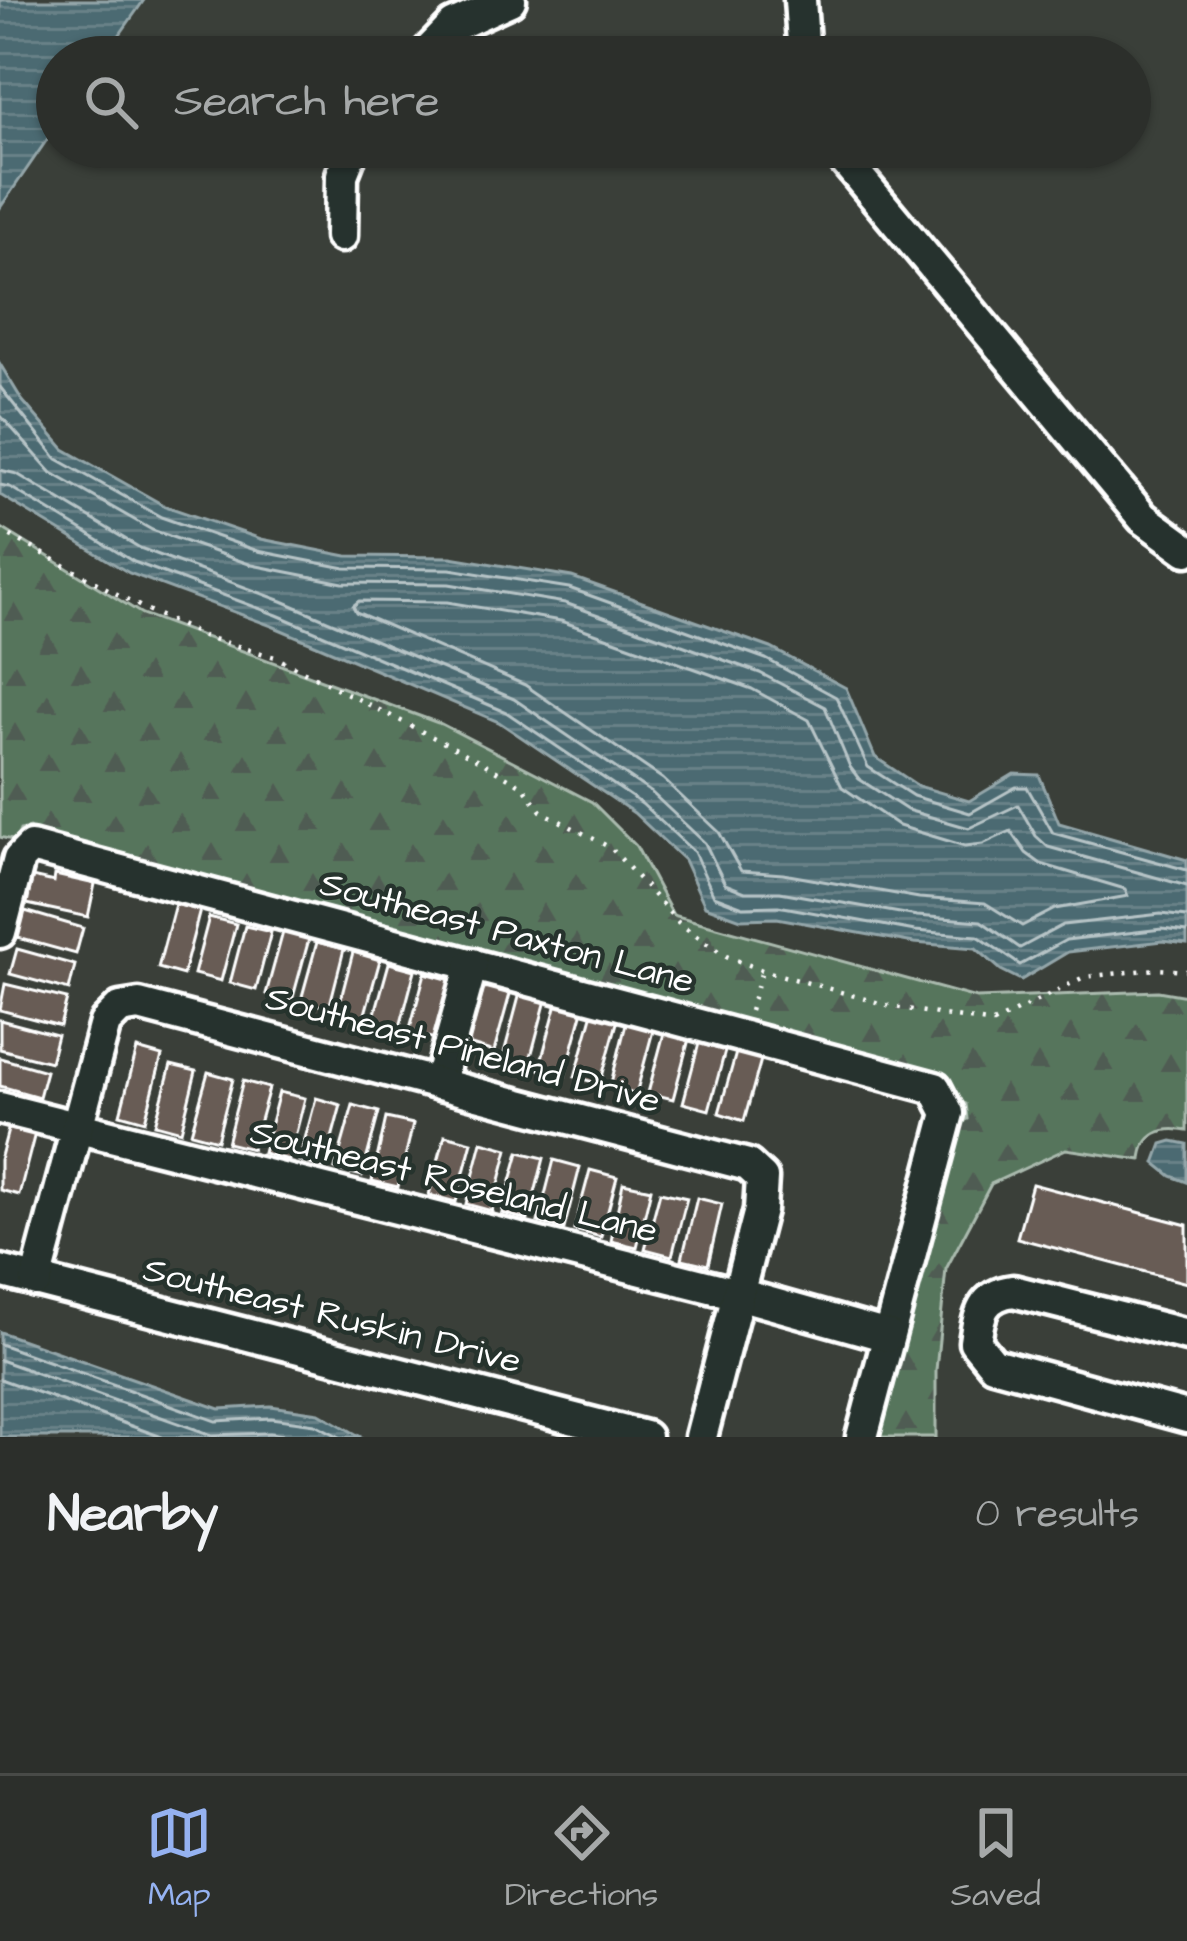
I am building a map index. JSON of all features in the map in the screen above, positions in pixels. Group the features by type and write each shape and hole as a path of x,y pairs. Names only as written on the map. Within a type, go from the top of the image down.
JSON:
{"street":[{"path":"443,36 453,26 509,0"},
{"path":"800,0 803,36"},
{"path":"341,236 345,168"},
{"path":"851,168 1143,518 1187,550"},
{"name":"Southeast Paxton Lane","path":"0,932 19,860 31,847 935,1088 949,1112 888,1336"},
{"path":"439,1084 472,964"},
{"name":"Southeast Pineland Drive","path":"79,1128 106,1023 120,1008 140,1005 748,1165 762,1178 760,1210 738,1294"},
{"name":"Southeast Roseland Lane","path":"0,1108 888,1336"},
{"path":"37,1281 79,1128"},
{"name":"Southeast Ruskin Drive","path":"0,1271 642,1437"},
{"path":"1187,1334 1013,1291 995,1293 980,1309 975,1342 993,1364 1187,1417"},
{"path":"701,1437 738,1294"},
{"path":"862,1437 888,1336"}],"path":[{"path":"0,530 160,616 203,636 275,657 476,759 524,788 548,816 611,848 699,938 726,956 762,970 895,1007 993,1023 1084,977 1187,971"},
{"path":"743,1036 762,970"}],"green space":[{"path":"0,527 142,614 441,724 592,802 636,846 673,915 976,998 1158,991 1187,996 1187,1131 1156,1134 1146,1143 1141,1160 1066,1149 991,1184 946,1269 936,1370 936,1437 878,1437 961,1122 968,1119 966,1104 959,1101 947,1079 38,835 29,828 20,830 16,841 0,837"}],"water":[{"path":"0,0 144,0 119,36 36,36 36,156 0,208"},
{"path":"0,364 22,400 64,449 165,506 261,539 347,556 451,557 572,577 771,648 846,688 875,757 918,786 969,801 1014,774 1039,775 1059,823 1187,860 1187,944 1163,941 1068,952 1021,980 976,948 914,943 777,918 741,919 705,906 684,860 634,813 499,722 272,626 129,573 0,495"},
{"path":"1162,1144 1187,1144 1187,1182 1155,1163"},
{"path":"0,1332 220,1409 271,1406 319,1413 361,1437 0,1437"}],"building":[{"path":"55,875 95,884 88,917 27,904 32,877 54,882"},
{"path":"175,904 200,910 183,975 158,968"},
{"path":"25,911 83,928 76,954 18,938"},
{"path":"209,917 236,924 221,981 194,974"},
{"path":"245,926 271,932 256,990 230,983"},
{"path":"283,932 309,939 292,1001 266,994"},
{"path":"317,942 344,949 329,1008 301,1000"},
{"path":"17,949 75,965 69,990 10,974"},
{"path":"353,952 380,960 363,1021 337,1014"},
{"path":"389,963 415,970 399,1031 372,1024"},
{"path":"425,973 451,980 435,1039 409,1032"},
{"path":"5,984 67,999 60,1026 0,1010"},
{"path":"484,987 510,994 494,1052 468,1044"},
{"path":"520,993 546,1000 529,1064 503,1057"},
{"path":"557,1003 583,1010 565,1076 539,1069"},
{"path":"593,1012 618,1019 600,1084 575,1077"},
{"path":"0,1020 57,1035 50,1062 0,1049"},
{"path":"627,1020 654,1027 636,1094 610,1087"},
{"path":"664,1033 689,1039 673,1099 648,1093"},
{"path":"699,1043 725,1051 709,1110 683,1103"},
{"path":"137,1049 162,1056 145,1121 120,1114"},
{"path":"737,1049 762,1056 744,1121 719,1113"},
{"path":"0,1058 46,1071 39,1097 0,1086"},
{"path":"171,1065 196,1071 181,1131 155,1124"},
{"path":"208,1072 233,1079 217,1140 191,1133"},
{"path":"243,1081 269,1088 252,1149 227,1143"},
{"path":"279,1092 305,1098 289,1160 263,1153"},
{"path":"316,1098 341,1105 324,1168 299,1161"},
{"path":"353,1105 379,1112 362,1176 335,1169"},
{"path":"386,1118 413,1124 398,1187 372,1181"},
{"path":"9,1126 35,1133 19,1195 0,1190 0,1160"},
{"path":"445,1135 472,1142 456,1202 429,1195"},
{"path":"482,1142 508,1149 492,1211 466,1204"},
{"path":"519,1152 544,1158 528,1220 502,1213"},
{"path":"554,1160 580,1167 564,1229 538,1222"},
{"path":"590,1170 617,1177 601,1237 574,1230"},
{"path":"623,1183 651,1189 637,1247 611,1241"},
{"path":"1032,1184 1187,1225 1187,1283 1017,1238"},
{"path":"660,1192 687,1198 672,1256 645,1249"},
{"path":"697,1198 722,1204 708,1265 682,1259"}]}
